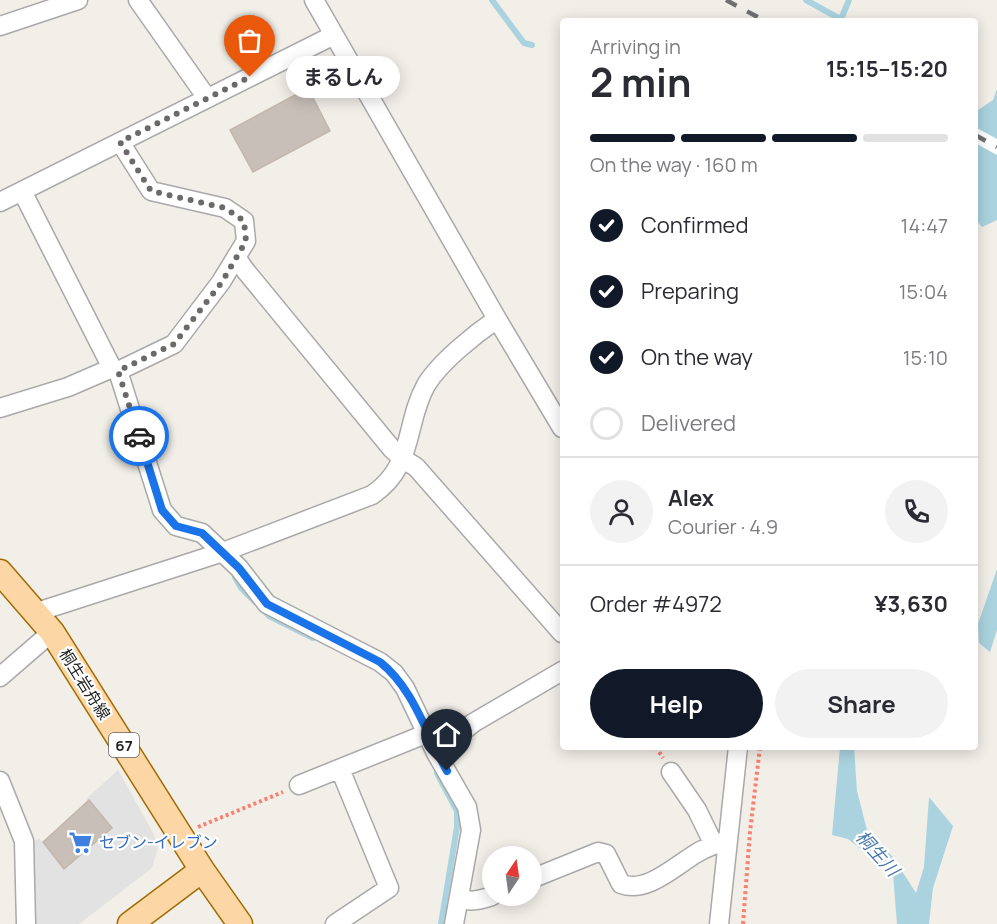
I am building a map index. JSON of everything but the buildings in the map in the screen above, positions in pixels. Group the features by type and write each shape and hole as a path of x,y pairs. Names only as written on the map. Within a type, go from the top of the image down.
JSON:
{"main road":[{"name":"桐生岩舟線","path":"0,572 52,632 202,870 240,924"},
{"path":"130,924 202,870"}],"street":[{"path":"0,26 78,0"},
{"path":"138,0 207,98"},
{"path":"314,0 560,425"},
{"path":"0,202 334,35"},
{"path":"0,408 68,387 174,344 222,282 246,241 244,221 225,208 151,191 120,142"},
{"path":"22,191 115,369 162,510 176,526 202,533 239,568 267,604 380,662 394,673 405,688 436,753 467,807 471,830 454,924"},
{"path":"236,257 392,449 416,467 560,631"},
{"path":"37,612 223,552 372,495 386,486 397,472 426,386 443,364 497,319"},
{"path":"0,677 52,632"},
{"path":"436,753 473,723 560,672"},
{"path":"299,785 428,733"},
{"path":"719,924 720,842 737,750"},
{"path":"335,924 389,888 340,769"},
{"path":"671,772 720,842"},
{"path":"0,781 24,841 26,924"},
{"path":"542,875 598,852 606,855 621,884 636,886 664,876 697,853 720,842"},
{"path":"460,899 482,900"}],"path":[{"path":"743,924 760,750"},
{"path":"198,827 299,785"}],"shaded area":[{"path":"118,770 153,833 158,848 152,868 79,924 33,924 32,843 39,838 64,869 112,828 86,799"}],"water":[{"path":"997,89 997,220 982,227 978,222 978,110 993,100"},
{"path":"997,569 997,630 990,652 979,643 978,624"},
{"path":"840,750 854,750 857,791 868,834 893,857 916,893 924,867 929,797 953,826 933,888 929,924 897,924 893,874 848,839 832,835"}],"pier":[{"path":"978,129 997,139 997,155 978,145"}],"waterway":[{"path":"492,0 524,43 532,45"},
{"name":"桐生川","path":"806,0 839,18"},
{"path":"841,18 849,0"},
{"path":"235,577 241,588 255,602"},
{"path":"263,609 269,616 313,638"},
{"path":"437,773 457,811 457,827 441,924"}],"railway":[{"path":"726,0 759,18"},
{"path":"978,137 997,147"}],"way so far":[{"path":"139,436 118,371 174,344 222,282 246,241 244,221 225,208 151,191 120,142 250,77"}],"place":[{"name":"まるしん","path":"250,77"},
{"name":"セブン-イレブン","path":"81,842"}],"route":[{"path":"139,436 162,510 176,526 202,533 239,568 267,604 380,662 394,673 405,688 447,771"}]}
